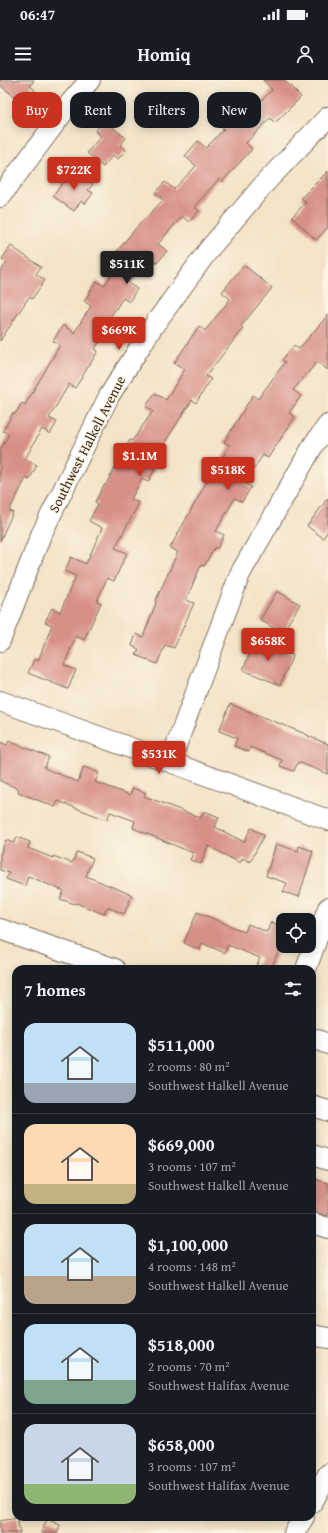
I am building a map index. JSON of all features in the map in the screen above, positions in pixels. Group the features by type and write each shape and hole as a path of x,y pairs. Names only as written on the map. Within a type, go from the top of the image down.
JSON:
{"street":[{"path":"0,197 71,102 90,80"},
{"name":"Southwest Halkell Avenue","path":"0,641 41,535 109,396 154,325 210,248 265,183 328,117"},
{"path":"170,762 240,574 314,444 328,425"},
{"path":"0,701 328,820"},
{"path":"307,965 328,908"},
{"path":"0,929 104,965"},
{"path":"316,1040 328,1044"},
{"path":"316,1156 328,1160"},
{"path":"316,1224 328,1228"},
{"path":"316,1336 328,1338"},
{"path":"316,1496 328,1474"},
{"path":"294,1533 302,1521"}],"building":[{"path":"0,80 34,80 30,86 35,90 33,92 12,92 12,94 0,85"},
{"path":"263,80 284,80 301,97 275,123 270,118 261,127 261,101 272,90"},
{"path":"97,128 114,128 126,138 120,145 126,150 118,159 113,155 103,167 87,153 101,136 95,131"},
{"path":"223,128 260,128 246,143 252,149 222,182 219,179 194,207 199,211 189,222 182,216 158,244 167,251 157,263 150,257 128,283 137,289 129,302 123,298 102,329 106,331 95,349 98,351 75,388 69,384 49,418 57,422 50,434 42,429 25,459 37,465 29,480 26,478 9,511 13,512 0,541 0,450 9,434 3,431 13,413 15,414 22,403 25,405 60,345 53,341 63,325 74,333 91,306 84,301 97,281 104,286 121,261 114,255 137,227 163,200 155,193 165,182 174,189 196,166 185,156 198,141 206,148 224,129"},
{"path":"73,169 93,184 88,190 93,193 85,204 81,201 74,211 53,196"},
{"path":"328,171 328,227 316,240 292,217 306,202 301,198"},
{"path":"11,246 41,267 36,274 45,280 32,299 29,297 0,341 0,272 7,263 2,259"},
{"path":"244,265 272,288 241,326 243,328 206,376 211,379 196,403 192,400 163,445 160,443 148,465 155,469 148,482 142,479 131,499 139,503 115,548 127,553 114,581 107,578 97,601 101,603 84,640 76,636 64,665 76,670 68,689 28,673 34,659 38,661 52,625 45,622 52,608 60,612 76,576 65,571 71,557 86,564 102,528 89,521 98,504 95,502 104,485 105,486 130,440 132,441 153,411 146,406 155,393 166,400 185,369 174,363 199,326 205,331 230,299 222,292"},
{"path":"328,315 328,370 317,362 293,390 301,396 289,413 295,417 268,458 263,455 244,483 251,487 242,502 235,498 216,531 224,535 217,549 215,547 204,566 201,565 186,600 194,603 174,648 165,645 157,664 136,655 139,649 132,646 136,634 143,637 156,603 155,602 178,552 170,548 215,467 230,446 224,442 253,395 258,399 285,362 282,360 294,345 299,349"},
{"path":"328,498 328,531 323,538 307,526"},
{"path":"277,591 300,604 282,633 260,620"},
{"path":"255,640 293,655 280,685 243,670"},
{"path":"230,704 328,744 328,774 298,762 294,771 280,766 282,760 250,747 249,752 234,746 237,738 219,731"},
{"path":"9,741 49,757 44,768 78,782 84,767 99,773 95,782 130,795 133,788 146,793 144,796 201,818 204,811 219,817 215,827 244,842 251,828 264,835 250,862 243,858 240,863 208,846 201,864 190,860 193,853 133,828 135,821 110,812 107,820 58,801 55,807 18,792 19,789 0,781 0,742 7,745"},
{"path":"17,837 30,842 28,848 53,858 53,856 72,863 77,852 93,858 86,876 132,895 124,914 107,907 104,914 76,903 75,904 60,899 64,891 28,876 25,886 6,879 9,873 0,870 0,855 6,840 14,843"},
{"path":"276,844 298,851 299,846 313,851 299,897 283,892 287,883 266,876"},
{"path":"197,912 245,932 248,924 267,932 271,922 276,924 276,953 278,953 273,965 257,965 260,958 228,945 225,953 202,943 200,950 184,943"},
{"path":"316,1179 328,1183 328,1216 316,1213"},
{"path":"12,1519 12,1521 18,1521 20,1533 0,1533 0,1521"},
{"path":"46,1521 51,1521 60,1525 57,1533 41,1533"}]}
